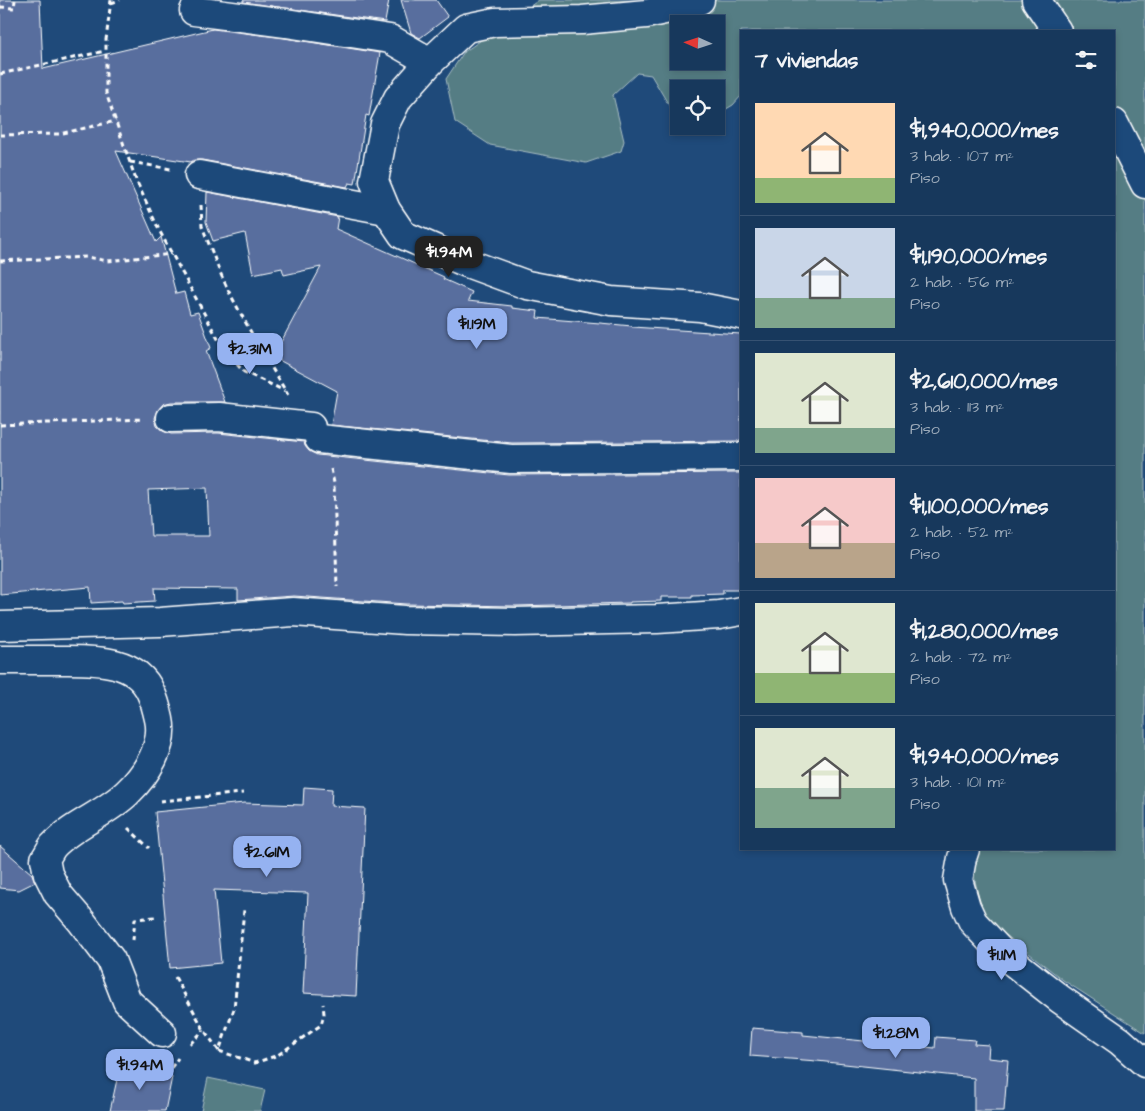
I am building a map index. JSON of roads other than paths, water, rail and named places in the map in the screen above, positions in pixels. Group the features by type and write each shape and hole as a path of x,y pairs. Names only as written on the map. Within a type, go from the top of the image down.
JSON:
{"street":[{"path":"700,0 692,4 646,14 582,20 495,22 466,28 430,62 398,98 385,124 374,181 386,210 403,235 467,263 527,285 611,301 700,307 740,315"},
{"path":"1036,0 1056,30"},
{"path":"194,12 286,23 390,39 430,62"},
{"path":"1115,125 1145,184"},
{"path":"199,174 386,210"},
{"path":"171,418 219,417 315,433 511,459 740,457"},
{"path":"0,626 160,622 293,612 404,620 515,622 657,619 719,616 740,611"},
{"path":"0,660 107,661 132,671 143,680 151,691 160,727 157,747 149,766 126,794 63,838 52,848 45,859 48,874 58,894 111,960 128,1001 162,1033"},
{"path":"965,850 958,880 966,907 973,922 1004,956 1060,999 1120,1041 1145,1063"}]}
